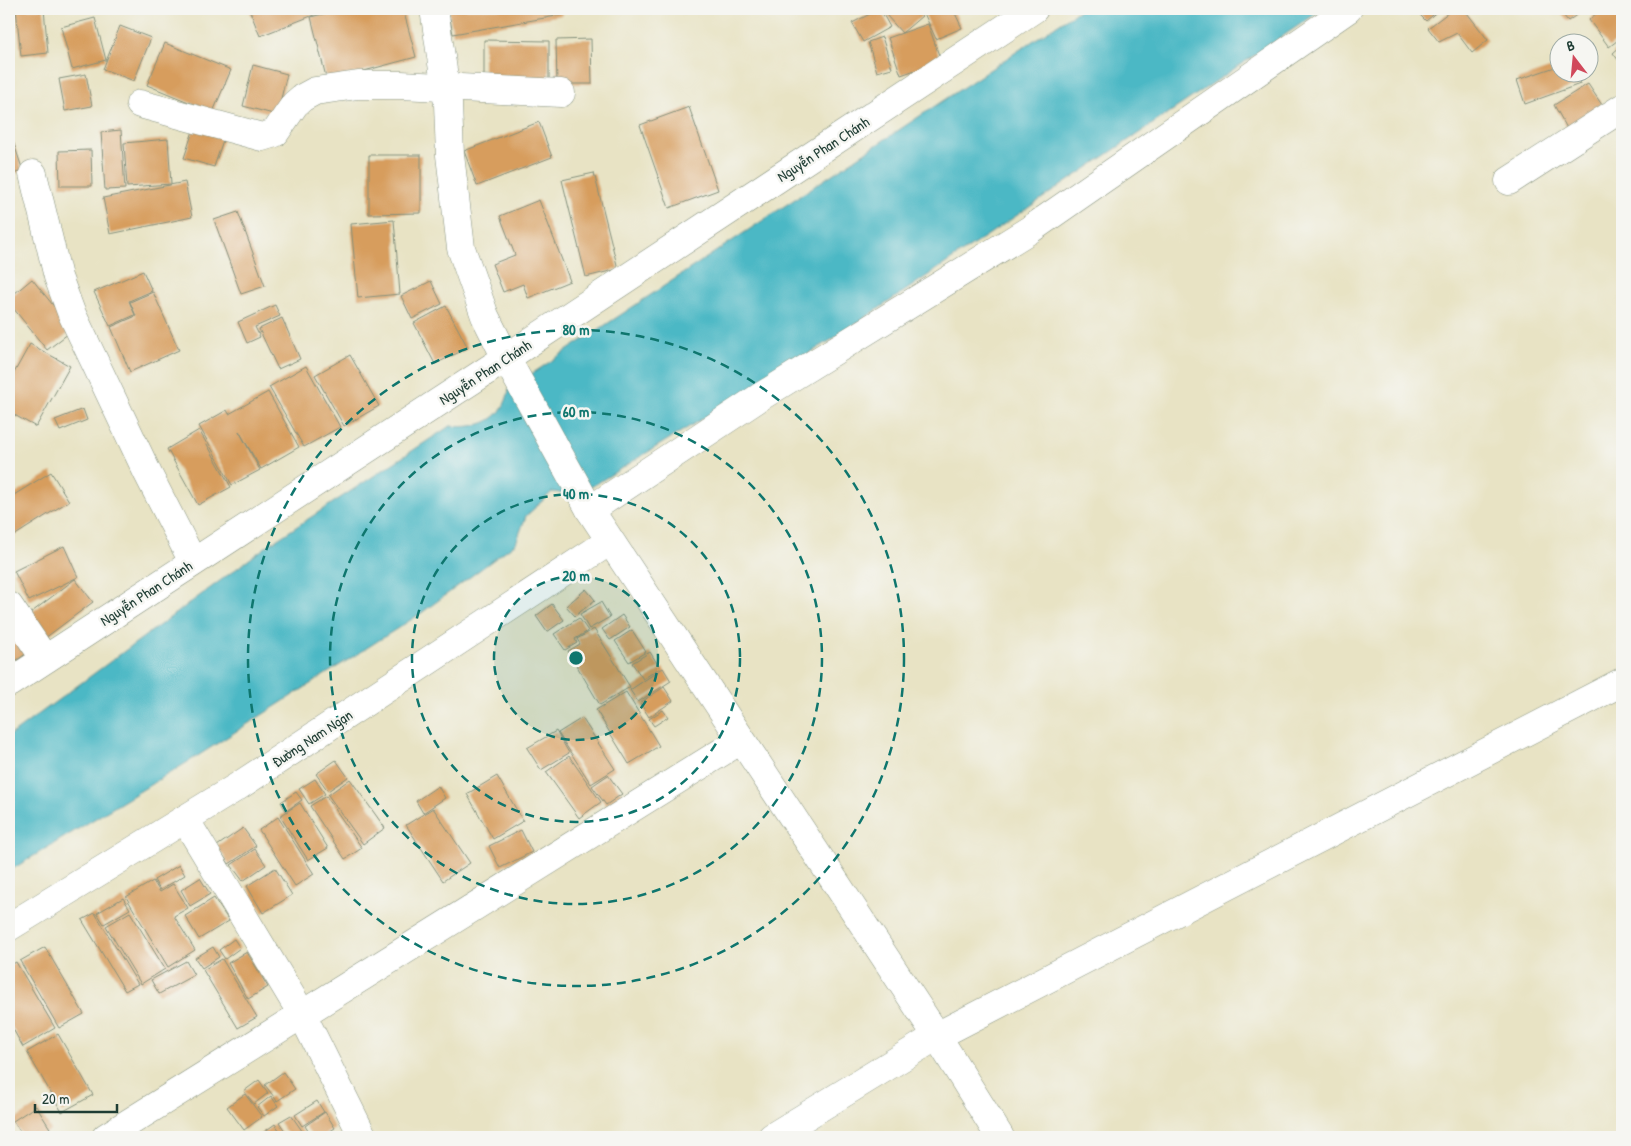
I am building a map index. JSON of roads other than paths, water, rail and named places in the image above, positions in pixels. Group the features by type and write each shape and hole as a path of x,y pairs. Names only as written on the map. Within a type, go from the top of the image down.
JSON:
{"street":[{"path":"434,9 448,104 450,155 461,248 485,316 586,503 937,1036 1000,1137"},
{"name":"Nguyễn Phan Chánh","path":"9,683 193,562 511,367 1034,9"},
{"path":"586,503 1031,229 1348,9"},
{"path":"140,104 262,137 275,133 295,104 315,91 358,85 561,93"},
{"path":"1510,180 1622,108"},
{"path":"33,174 58,277 71,312 193,562"},
{"name":"Đường Nam Ngạn","path":"9,927 237,787 610,541"},
{"path":"9,606 45,659"},
{"path":"772,1137 937,1036 1622,682"},
{"path":"106,1137 741,740"},
{"path":"185,819 302,1014 363,1137"}],"water":[{"path":"1081,9 1323,9 844,332 586,490 576,495 552,492 526,516 516,543 420,614 196,757 9,871 9,736 270,544 450,426 471,426 488,421 496,416 502,409 509,389"}]}
